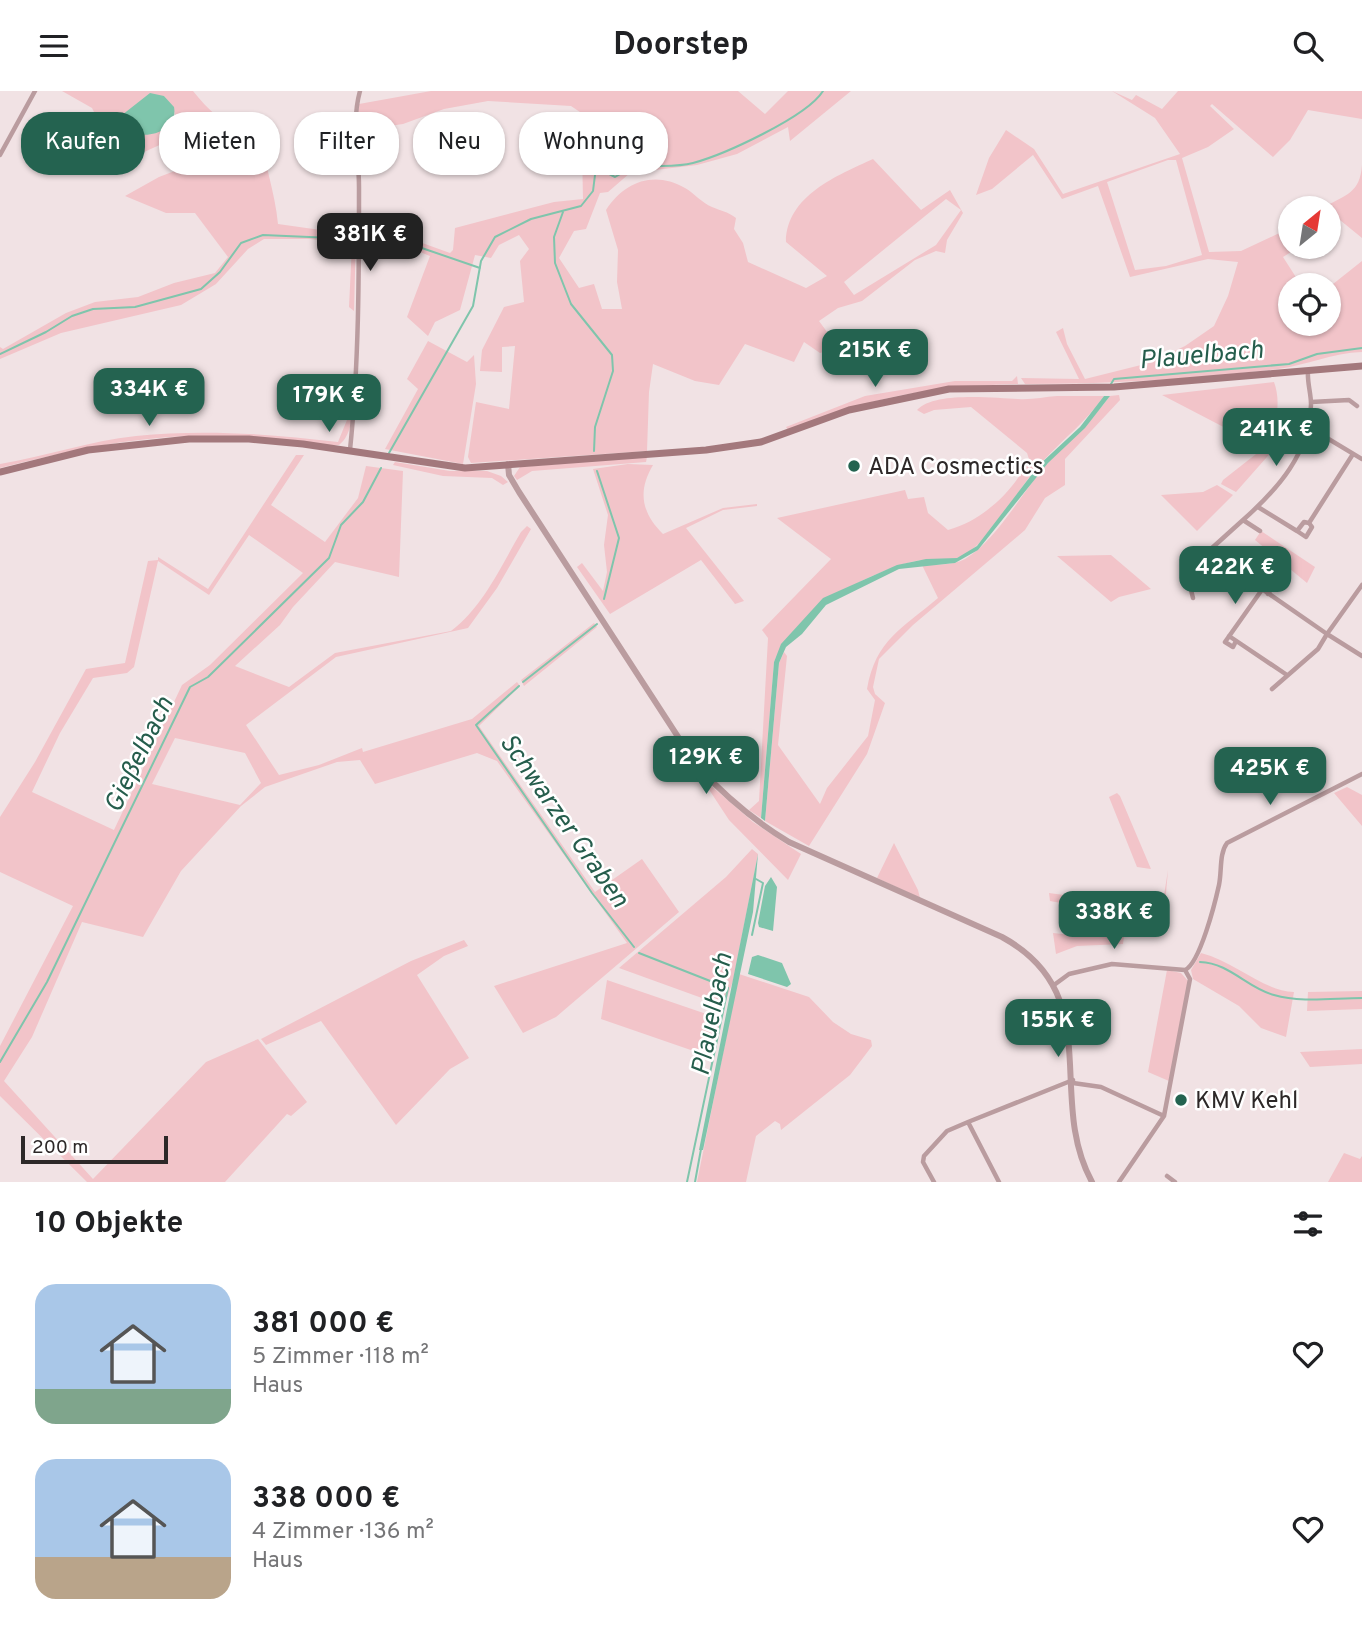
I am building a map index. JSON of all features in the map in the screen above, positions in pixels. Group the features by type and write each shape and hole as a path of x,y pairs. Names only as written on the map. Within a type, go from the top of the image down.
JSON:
{"main road":[{"path":"0,472 88,450 189,439 249,439 465,468 726,448 761,442 849,410 930,392 982,387 1111,387 1362,366"}],"street":[{"path":"0,155 35,91"},
{"path":"350,451 355,398 359,241 359,183 354,123 360,91"},
{"path":"1193,598 1188,579 1192,566 1279,486 1292,466 1307,426 1311,402 1308,370"},
{"path":"1311,402 1349,400 1357,406"},
{"path":"1307,426 1362,459"},
{"path":"1309,523 1353,454"},
{"path":"508,464 509,475 519,492 697,767 729,799 760,825 789,842 1014,944 1033,958 1054,985 1069,1026 1076,1144 1092,1182"},
{"path":"1258,507 1306,537 1312,527 1309,523"},
{"path":"1243,520 1260,531"},
{"path":"1297,531 1304,522 1309,523"},
{"path":"1272,689 1318,649 1362,585"},
{"path":"1287,675 1229,636 1262,589 1362,656"},
{"path":"1054,985 1069,974 1112,964 1185,970 1194,963 1198,955 1219,885 1222,850 1235,837 1362,774"},
{"path":"1119,1182 1164,1116 1190,979 1185,970"},
{"path":"934,1182 923,1162 927,1150 947,1131 1073,1081 1101,1087 1164,1116"},
{"path":"968,1122 999,1182"},
{"path":"1167,1176 1175,1182"}],"shaded area":[{"path":"62,91 193,91 213,112 174,112 164,96 145,115 145,112 94,112 92,108"},
{"path":"431,91 738,91 765,114 788,91 851,91 790,141 788,127 737,154 697,165 668,168 668,112 580,112 571,106 488,101 436,112 413,112 413,120 399,125 399,112 358,112 359,104"},
{"path":"1112,91 1132,100 1136,95 1162,109 1178,91 1362,91 1362,119 1308,110 1290,140 1273,157 1212,104 1210,106 1234,129 1208,147 1182,158 1209,252 1241,251 1278,234 1278,259 1284,259 1293,273 1278,273 1278,336 1341,336 1341,278 1362,261 1362,352 1278,369 1215,376 1025,384 1021,378 1079,379 1056,332 1063,328 1067,344 1085,379 1149,363 1185,346 1214,326 1228,296 1238,262 1208,259 1130,277 1098,186 1062,199 1033,155 992,189 976,195 989,158 1006,130 1034,149 1063,194 1180,154 1155,118","holes":["1168,160 1176,160 1202,255 1166,266 1135,270 1107,182"]},
{"path":"150,93 164,96 174,107 174,112 159,112 159,131 150,134 145,134 145,112 126,112"},
{"path":"159,128 159,145 145,152 145,134"},
{"path":"873,159 921,210 950,190 963,213 947,240 945,253 936,251 915,260 862,301 838,308 819,321 833,340 830,350 820,353 804,342 794,362 745,344 719,385 695,381 653,364 647,451 471,463 468,457 476,402 509,409 515,346 502,347 502,372 480,371 482,350 504,307 524,302 520,261 529,249 519,235 499,245 491,258 475,255 460,310 435,322 428,336 407,317 430,256 410,248 365,245 366,239 414,240 450,253 453,250 455,228 554,202 583,199 582,175 628,175 608,192 600,193 586,229 574,231 559,258 579,288 594,284 602,309 622,309 617,282 618,250 606,210 622,192 641,182 662,180 673,183 708,205 727,212 736,218 734,229 743,243 748,262 806,288 827,276 786,242 788,226 804,200 816,189 859,165","holes":["946,199 961,210 936,245 854,295 844,282"]},
{"path":"1362,165 1362,238 1341,221 1341,198 1355,187"},
{"path":"269,175 278,224 356,235 354,311 349,307 352,245 310,239 264,239 248,249 216,284 181,305 61,333 0,359 0,347 3,349 66,313 95,302 138,297 174,283 215,273 228,257 195,213 166,213 125,196 159,177"},
{"path":"428,341 467,362 474,355 476,384 463,464 385,449 418,389 407,379"},
{"path":"353,373 351,422 345,439 339,445 303,445 195,436 170,437 97,446 0,468 0,464 102,441 161,434 237,433 338,442 349,415"},
{"path":"1017,376 1018,384 955,387 900,395 847,409 788,430 786,427 865,396 955,381 1012,381"},
{"path":"1274,382 1276,416 1262,447 1162,395"},
{"path":"1119,395 1120,400 1065,459 1065,485 1045,498 1025,530 913,625 879,659 873,687 875,694 885,703 867,754 809,846 765,821 779,663 784,652 787,656 778,745 820,804 827,788 868,736 875,700 867,689 877,658 892,636 938,598 922,565 955,563 977,551 1047,464 1110,396"},
{"path":"1104,396 1033,473 996,525 975,547 958,558 911,562 851,586 813,612 784,644 774,662 761,818 749,810 759,801 768,638 762,630 831,559 777,518 905,490 908,499 924,497 928,513 948,530 961,526 985,512 1006,493 1023,471 1029,459 1027,453 971,407 934,410 924,414 917,410 925,404 950,398 1023,399"},
{"path":"1104,396 1110,396 1085,428 1048,463 978,550 955,563 899,569 826,605 802,634 786,647 779,663 765,821 761,818 774,662 781,644 823,598 897,565 926,559 957,558 977,546 1039,465 1080,427"},
{"path":"1283,424 1274,449 1236,492 1221,484 1265,447 1277,425"},
{"path":"296,455 304,455 271,505 325,542 358,498 366,466 403,471 399,577 335,562 280,625 235,666 289,687 335,653 451,631 482,598 527,526 531,529 497,588 468,628 336,657 246,725 279,775 319,765 362,748 363,752 472,719 517,682 520,686 479,726 595,892 642,859 679,912 556,1017 523,1033 494,986 627,943 497,761 477,753 375,784 360,760 337,762 265,787 241,806 181,871 143,937 82,922 32,1037 4,1081 93,1179 206,1062 258,1039 307,1102 291,1116 287,1114 225,1182 87,1182 0,1096 0,1046 73,906 0,872 0,817 35,762 86,669 125,663 148,561 158,560 158,557 208,589","holes":["249,535 303,573 210,665 182,685 114,830 32,792 60,733 93,678 127,673 134,667 158,561 209,595","175,738 245,753 261,783 240,805 152,784"]},
{"path":"647,457 646,462 532,471 517,480 514,476 520,467"},
{"path":"395,462 450,471 487,471 508,482 503,485 492,478 443,476 393,465"},
{"path":"628,464 653,465 645,484 644,502 650,518 663,534 723,508 757,504 723,510 686,528 744,601 735,604 701,560 610,614 577,567 582,563 603,591 607,572 604,545 608,515 593,469"},
{"path":"1217,485 1233,495 1197,531 1161,495 1203,492"},
{"path":"1261,531 1315,567 1307,583 1255,540"},
{"path":"1111,555 1151,589 1119,597 1111,602 1057,556"},
{"path":"594,623 597,627 524,686 521,680"},
{"path":"709,784 753,822 801,854 788,880 729,820 708,788"},
{"path":"1347,787 1362,795 1362,826 1334,793"},
{"path":"1117,793 1151,869 1137,867 1109,797"},
{"path":"894,843 918,890 920,898 877,878"},
{"path":"752,849 758,854 733,981 724,1006 619,968 726,877"},
{"path":"758,854 753,912 703,1150 699,1150"},
{"path":"1168,870 1163,928 1126,922 1123,944 1077,946 1056,954 1053,933 1090,937 1094,909 1050,901 1049,893 1162,908"},
{"path":"771,877 777,887 773,931 759,927 758,923 765,886"},
{"path":"464,940 468,946 444,956 417,975 469,1058 450,1069 396,1125 321,1021 266,1045 261,1039 411,961"},
{"path":"1201,953 1270,986 1294,992 1286,1037 1261,1028 1239,1006 1193,979 1191,970"},
{"path":"758,955 782,963 791,984 787,987 748,974 752,957"},
{"path":"1167,970 1181,973 1188,981 1169,1081 1148,1072"},
{"path":"739,974 809,997 833,1022 851,1034 871,1040 872,1046 850,1075 781,1130 780,1124 775,1121 756,1136 746,1182 697,1182"},
{"path":"607,980 721,1019 711,1057 601,1019"},
{"path":"1362,991 1362,1009 1307,1011 1308,992"},
{"path":"1362,1049 1362,1064 1310,1067 1300,1052"},
{"path":"1344,1153 1360,1159 1362,1156 1362,1182 1328,1182"}],"waterway":[{"name":"Schwarzer Graben","path":"389,453 473,306 481,261 495,237 531,219 581,206 593,191 596,167 615,177 644,167 683,165 707,159 783,123 814,101 823,91"},
{"name":"Schwarzer Graben","path":"563,212 554,237 555,263 571,304 612,355 613,371 595,427 594,451"},
{"path":"0,354 72,316 93,309 135,307 201,289 220,272 241,243 263,235 355,239"},
{"path":"363,241 416,246 480,268"},
{"name":"Plauelbach","path":"1111,384 1114,379 1289,364 1317,354 1362,348"},
{"name":"Gießelbach","path":"0,1062 47,982 190,687 208,677 329,558 341,525 363,502 381,468"},
{"name":"Schwarzer Graben","path":"597,471 619,538 604,599"},
{"name":"Schwarzer Graben","path":"523,682 597,624"},
{"name":"Schwarzer Graben","path":"519,686 476,725 592,893 634,947"},
{"path":"752,935 763,883 756,879"},
{"name":"Schwarzer Graben","path":"639,953 728,988 687,1182"},
{"path":"1200,962 1211,963 1229,971 1274,995 1306,999 1362,998"},
{"name":"Plauelbach","path":"695,1182 701,1149"}],"place":[{"name":"ADA Cosmectics","path":"854,466"},
{"name":"KMV Kehl","path":"1181,1100"}]}
